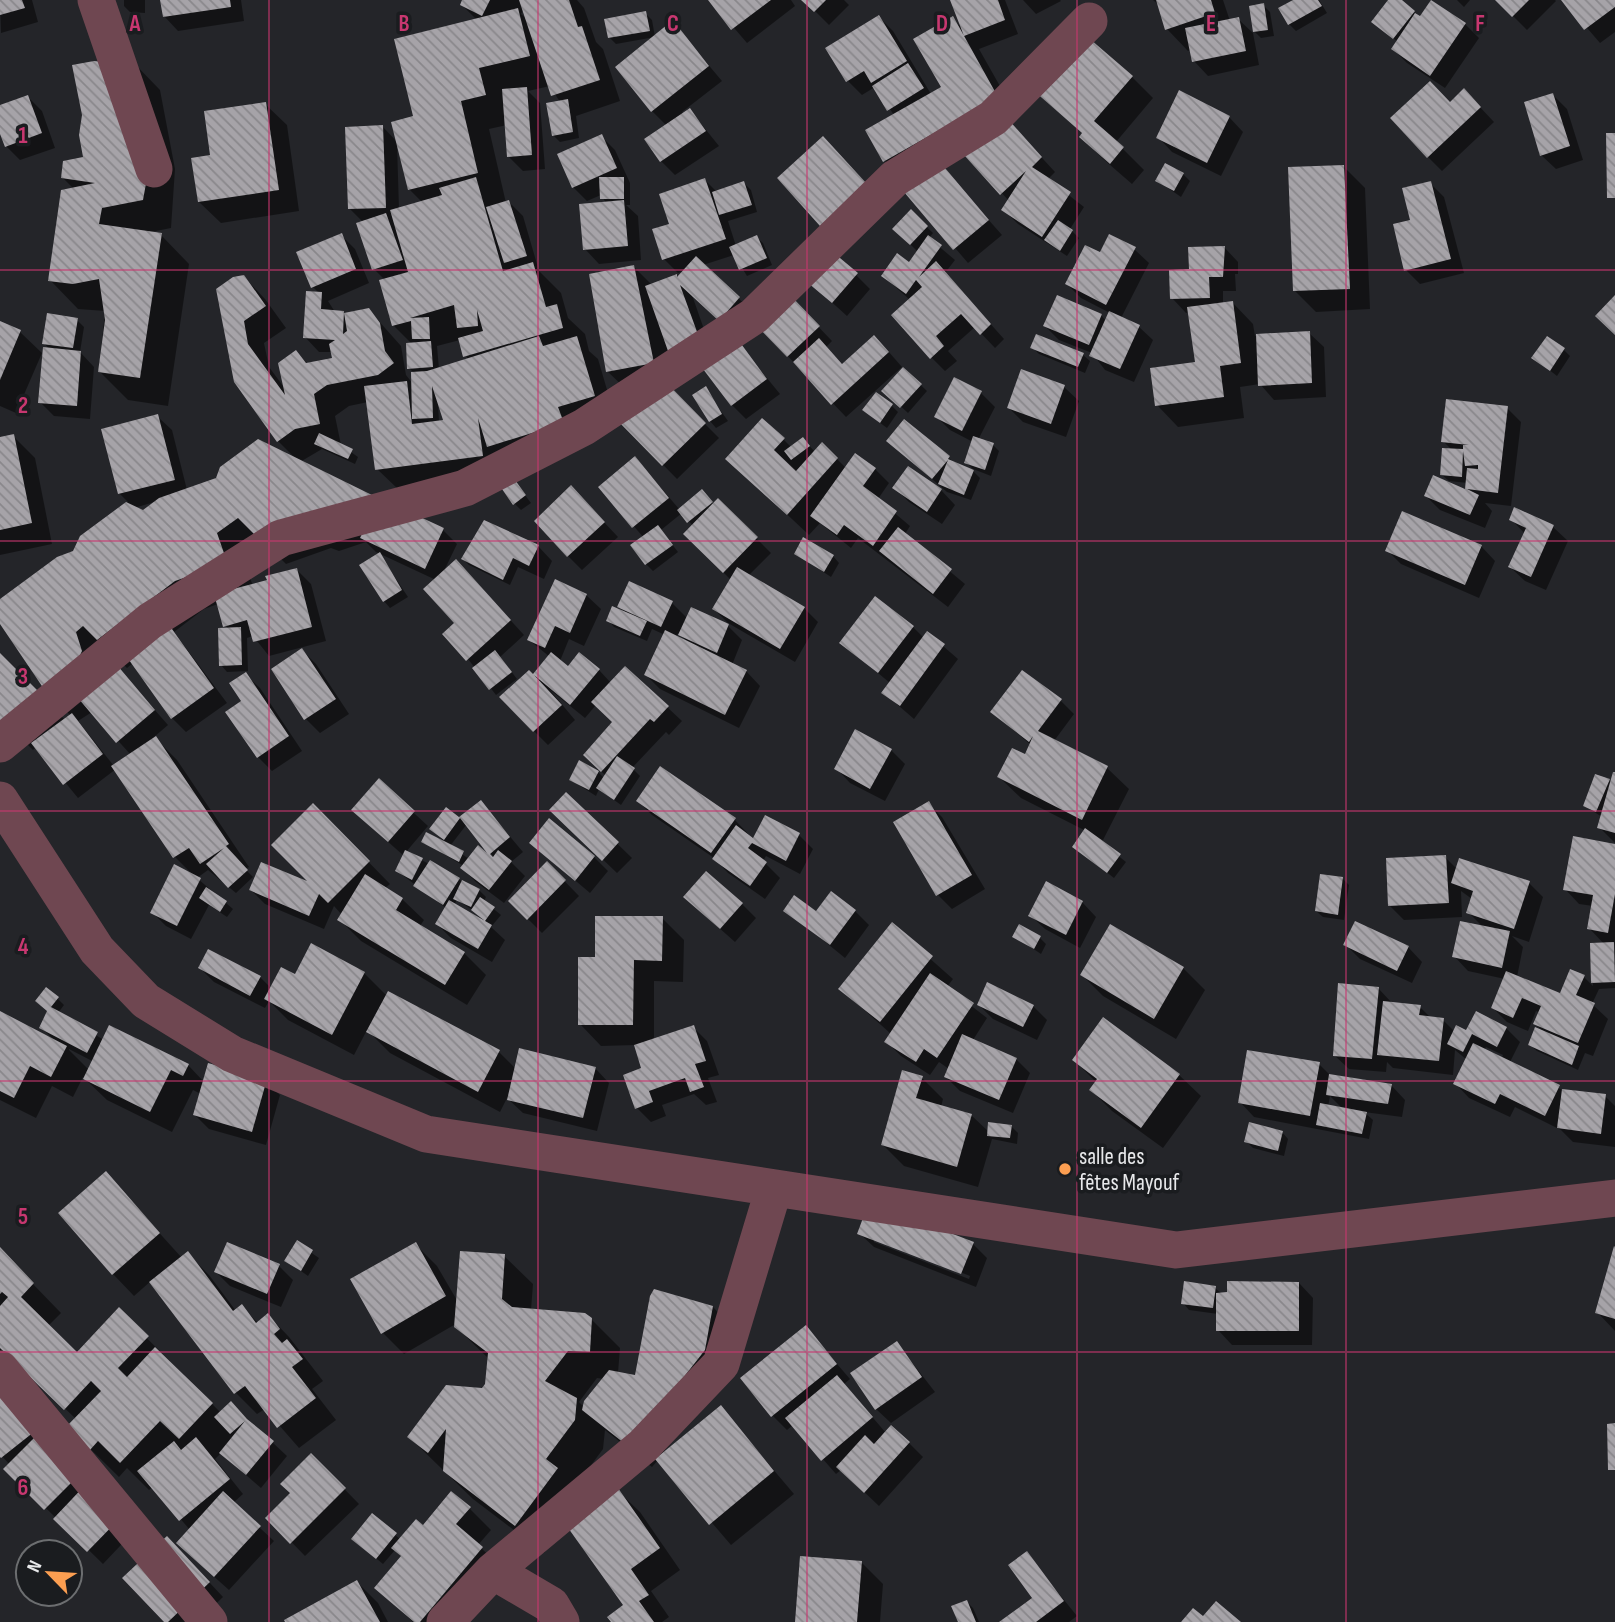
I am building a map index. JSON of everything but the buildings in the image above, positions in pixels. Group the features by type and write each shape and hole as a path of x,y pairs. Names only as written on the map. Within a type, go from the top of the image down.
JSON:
{"street":[{"path":"96,0 154,169"},
{"path":"0,744 150,621 281,538 465,488 584,428 754,316 895,178 993,118 1089,21"},
{"path":"0,800 97,950 146,1001 232,1054 426,1133 1176,1250 1615,1198"},
{"path":"445,1622 494,1571 643,1446 721,1364 774,1188"},
{"path":"0,1369 209,1622"},
{"path":"494,1571 551,1605 561,1622"}],"place":[{"name":"salle des fêtes Mayouf","path":"1065,1169"}]}
